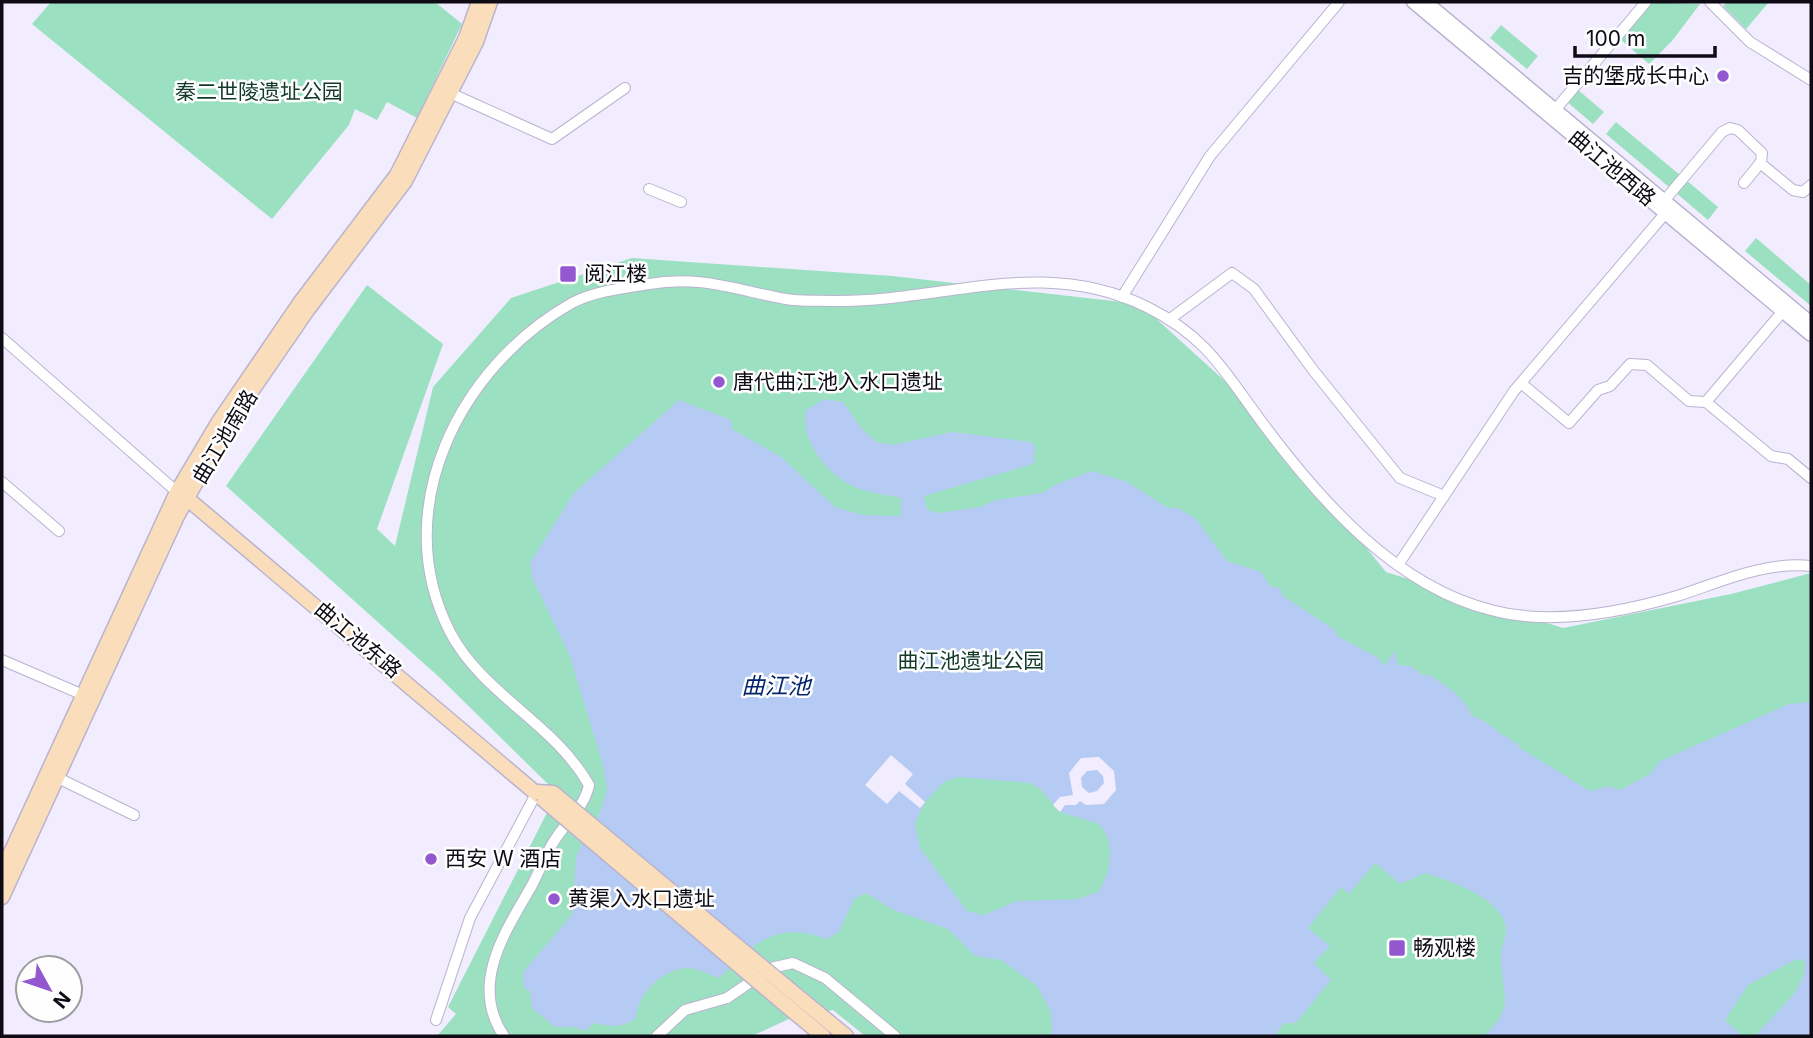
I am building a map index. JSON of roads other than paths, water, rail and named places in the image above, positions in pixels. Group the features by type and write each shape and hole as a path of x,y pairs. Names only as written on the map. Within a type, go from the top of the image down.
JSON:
{"main road":[{"name":"曲江池南路","path":"2,872 218,423 292,314 397,175 466,38 479,2"},
{"name":"曲江池南路","path":"183,495 308,309 405,181 476,42 489,2"},
{"name":"曲江池东路","path":"183,495 823,1036"},
{"name":"曲江池南路","path":"2,897 57,777 87,697"},
{"name":"曲江池东路","path":"541,796 553,793 846,1036"}],"street":[{"path":"1122,297 1210,156 1339,2"},
{"name":"曲江池西路","path":"1413,2 1811,323"},
{"name":"曲江池西路","path":"1426,2 1556,110 1811,334"},
{"path":"1556,110 1646,2"},
{"path":"1710,2 1750,42 1811,80"},
{"path":"450,93 552,139 625,88"},
{"path":"1398,565 1521,383 1667,207 1726,129 1738,130 1759,148 1763,155 1744,183"},
{"path":"1760,163 1794,191 1805,191 1811,185"},
{"path":"649,189 681,202"},
{"path":"1170,320 1232,273 1254,289 1312,370 1400,478 1444,496"},
{"path":"504,1036 495,1022 489,992 491,965 553,843 585,801 589,785 578,765 558,743 485,681 466,658 443,617 432,580 427,549 428,500 439,460 473,391 496,362 529,331 576,300 654,283 720,282 790,300 863,301 985,283 1058,281 1092,287 1122,297 1170,320 1215,356 1300,471 1398,565 1436,590 1494,611 1561,616 1641,605 1765,568 1790,564 1811,566"},
{"path":"1706,402 1783,311"},
{"path":"2,338 183,495"},
{"path":"1521,383 1569,423 1598,390 1610,386 1630,364 1647,365 1689,401 1706,402 1770,456 1788,458 1811,478"},
{"path":"2,482 59,531"},
{"path":"2,660 87,697"},
{"path":"57,777 134,815"},
{"path":"436,1020 470,918 541,796"},
{"path":"657,1036 685,1010 727,998 771,968 793,963 825,978 895,1036"}],"water":[{"name":"曲江池","path":"825,399 843,402 860,427 876,442 892,445 952,432 1031,442 1036,448 1033,464 924,496 927,510 939,513 1042,493 1059,483 1092,471 1127,482 1168,508 1178,508 1196,519 1227,561 1261,572 1270,586 1280,588 1283,596 1335,630 1337,636 1377,657 1385,666 1394,651 1398,665 1411,666 1424,676 1429,674 1459,697 1472,716 1511,739 1512,743 1517,742 1520,748 1590,791 1609,786 1620,790 1650,774 1660,761 1789,704 1811,702 1811,1036 1755,1036 1484,1036 1504,1007 1501,956 1506,926 1501,915 1486,900 1455,884 1425,873 1400,884 1375,863 1349,894 1341,887 1308,928 1330,946 1314,963 1331,980 1296,1023 1284,1023 1275,1036 1052,1036 1051,1012 1037,986 1001,960 975,956 948,929 893,910 866,893 854,899 839,932 827,939 793,932 779,934 755,945 719,978 687,968 660,978 641,1000 636,1018 626,1024 610,1026 593,1023 586,1031 573,1027 555,1027 532,1008 530,991 524,988 523,972 572,915 576,856 600,813 607,790 603,765 569,654 532,578 530,563 574,493 679,400 731,420 732,429 781,457 835,507 862,515 901,516 901,498 872,493 851,485 820,459 808,435 806,410","holes":["958,777 1030,783 1040,789 1060,812 1099,824 1108,839 1110,858 1106,876 1098,892 1078,899 1017,901 984,915 967,911 920,848 915,824 925,802 944,782","1797,959 1805,961 1804,975 1795,993 1755,1036 1741,1035 1725,1020 1748,985"]}],"place":[{"name":"吉的堡成长中心","path":"1723,76"},
{"name":"阅江楼","path":"568,274"},
{"name":"唐代曲江池入水口遗址","path":"719,382"},
{"name":"西安 W 酒店","path":"431,859"},
{"name":"黄渠入水口遗址","path":"554,899"},
{"name":"畅观楼","path":"1397,948"}],"park label":[{"name":"秦二世陵遗址公园","path":"259,92"},
{"name":"曲江池遗址公园","path":"971,661"}]}
